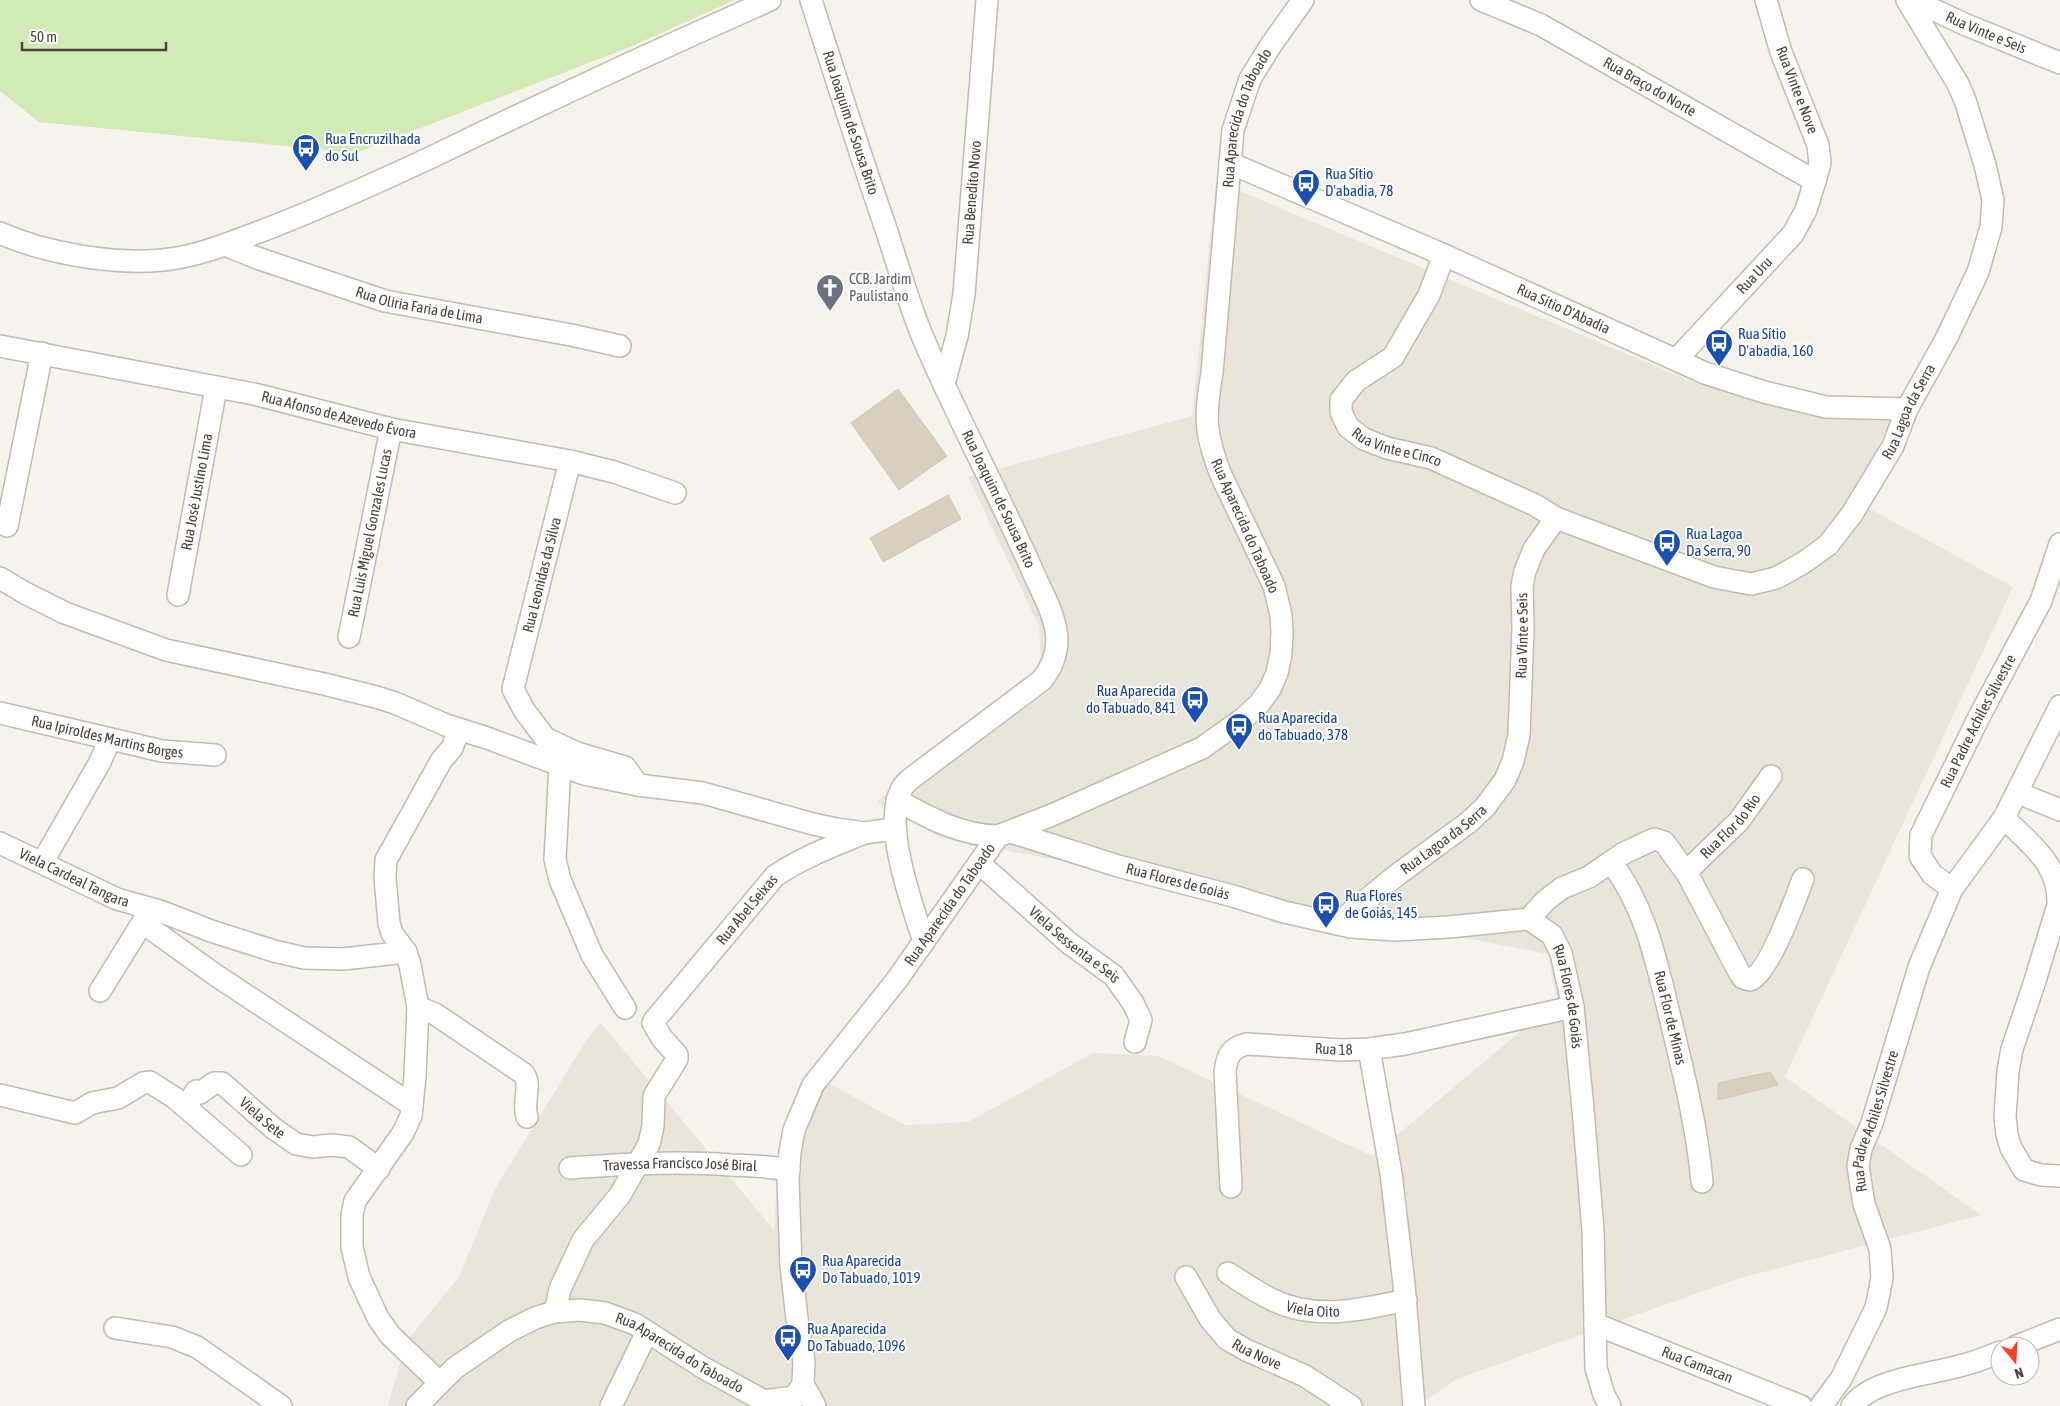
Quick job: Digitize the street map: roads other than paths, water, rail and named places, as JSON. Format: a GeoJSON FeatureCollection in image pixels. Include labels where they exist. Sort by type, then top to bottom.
{"type":"FeatureCollection","features":[{"type":"Feature","properties":{"kind":"street"},"geometry":{"type":"LineString","coordinates":[[0,233],[38,246],[128,261],[171,259],[199,254],[308,212],[390,176],[522,115],[590,81],[770,0]]}},
{"type":"Feature","properties":{"kind":"street","name":"Rua Joaquim de Sousa Brito"},"geometry":{"type":"LineString","coordinates":[[811,0],[867,178],[921,331],[944,384],[1023,548],[1054,618],[1057,631],[1058,645],[1050,671],[1042,680],[909,780],[897,800],[894,829],[924,942]]}},
{"type":"Feature","properties":{"kind":"street","name":"Rua Benedito Novo"},"geometry":{"type":"LineString","coordinates":[[944,384],[957,336],[964,294],[987,0]]}},
{"type":"Feature","properties":{"kind":"street","name":"Rua Aparecida do Taboado"},"geometry":{"type":"LineString","coordinates":[[429,1397],[475,1352],[509,1330],[535,1318],[555,1312],[580,1310],[605,1313],[635,1324],[702,1366],[764,1401],[796,1396],[804,1362],[797,1319],[791,1256],[788,1203],[789,1170],[794,1130],[813,1085],[924,942],[979,863],[1004,834],[1202,748],[1244,718],[1259,704],[1270,689],[1277,673],[1281,654],[1282,632],[1279,603],[1274,586],[1221,475],[1209,442],[1206,426],[1233,130],[1250,79],[1303,0]]}},
{"type":"Feature","properties":{"kind":"street","name":"Rua Braço do Norte"},"geometry":{"type":"LineString","coordinates":[[1481,0],[1541,25],[1815,181]]}},
{"type":"Feature","properties":{"kind":"street","name":"Rua Vinte e Nove"},"geometry":{"type":"LineString","coordinates":[[1766,0],[1782,52],[1818,145],[1820,163],[1815,181]]}},
{"type":"Feature","properties":{"kind":"street","name":"Rua Lagoa da Serra"},"geometry":{"type":"LineString","coordinates":[[1556,518],[1714,577],[1752,584],[1776,578],[1803,563],[1828,545],[1852,514],[1893,446],[1907,409],[1946,339],[1978,272],[1991,227],[1993,200],[1985,165],[1958,84],[1907,0]]}},
{"type":"Feature","properties":{"kind":"street","name":"Rua Vinte e Seis"},"geometry":{"type":"LineString","coordinates":[[1914,0],[1964,24],[2060,63]]}},
{"type":"Feature","properties":{"kind":"street","name":"Rua Sítio D'Abadia"},"geometry":{"type":"LineString","coordinates":[[1230,163],[1444,254],[1706,373],[1764,392],[1826,407],[1907,409]]}},
{"type":"Feature","properties":{"kind":"street","name":"Rua Uru"},"geometry":{"type":"LineString","coordinates":[[1677,359],[1793,234],[1806,210],[1815,181]]}},
{"type":"Feature","properties":{"kind":"street","name":"Rua Oliria Faria de Lima"},"geometry":{"type":"LineString","coordinates":[[225,245],[256,258],[385,301],[571,335],[620,346]]}},
{"type":"Feature","properties":{"kind":"street","name":"Rua Vinte e Cinco"},"geometry":{"type":"LineString","coordinates":[[1444,254],[1429,295],[1393,357],[1356,381],[1340,400],[1341,412],[1348,427],[1364,440],[1386,448],[1431,458],[1535,505],[1556,518]]}},
{"type":"Feature","properties":{"kind":"street","name":"Rua Afonso de Azevedo Évora"},"geometry":{"type":"LineString","coordinates":[[0,346],[261,396],[391,429],[570,461],[614,472],[675,493]]}},
{"type":"Feature","properties":{"kind":"street"},"geometry":{"type":"LineString","coordinates":[[6,526],[42,353]]}},
{"type":"Feature","properties":{"kind":"street","name":"Rua José Justino Lima"},"geometry":{"type":"LineString","coordinates":[[178,596],[216,388]]}},
{"type":"Feature","properties":{"kind":"street","name":"Rua Luis Miguel Gonzales Lucas"},"geometry":{"type":"LineString","coordinates":[[349,637],[391,429]]}},
{"type":"Feature","properties":{"kind":"street","name":"Rua Leonidas da Silva"},"geometry":{"type":"LineString","coordinates":[[570,461],[513,689],[524,710],[545,738],[577,753],[625,767],[638,785]]}},
{"type":"Feature","properties":{"kind":"street","name":"Rua Vinte e Seis"},"geometry":{"type":"LineString","coordinates":[[1514,761],[1519,735],[1524,629],[1522,586],[1525,571],[1534,549],[1556,518]]}},
{"type":"Feature","properties":{"kind":"street","name":"Rua Padre Achiles Silvestre"},"geometry":{"type":"LineString","coordinates":[[1952,889],[1932,874],[1920,856],[1921,835],[1980,716],[2041,601],[2060,544]]}},
{"type":"Feature","properties":{"kind":"street"},"geometry":{"type":"LineString","coordinates":[[0,578],[25,594],[65,613],[166,650],[376,697],[584,774],[638,785],[704,793],[813,824],[864,833],[894,829]]}},
{"type":"Feature","properties":{"kind":"street","name":"Rua Padre Achiles Silvestre"},"geometry":{"type":"LineString","coordinates":[[1821,1406],[1842,1379],[1876,1308],[1882,1278],[1880,1249],[1864,1204],[1858,1166],[1919,967],[1952,889],[2004,818],[2060,706]]}},
{"type":"Feature","properties":{"kind":"street","name":"Rua Ipiroldes Martins Borges"},"geometry":{"type":"LineString","coordinates":[[0,712],[162,751],[215,755]]}},
{"type":"Feature","properties":{"kind":"street"},"geometry":{"type":"LineString","coordinates":[[429,1397],[378,1318],[359,1277],[352,1247],[352,1215],[356,1201],[403,1133],[411,1116],[415,1076],[418,1007],[413,976],[406,952],[395,940],[389,923],[385,878],[386,860],[441,761],[452,748],[459,729]]}},
{"type":"Feature","properties":{"kind":"street"},"geometry":{"type":"LineString","coordinates":[[42,863],[93,776],[110,739]]}},
{"type":"Feature","properties":{"kind":"street","name":"Rua Lagoa da Serra"},"geometry":{"type":"LineString","coordinates":[[1338,924],[1397,875],[1469,822],[1495,794],[1505,780],[1514,761]]}},
{"type":"Feature","properties":{"kind":"street"},"geometry":{"type":"LineString","coordinates":[[560,765],[555,860],[560,880],[592,955],[625,1008]]}},
{"type":"Feature","properties":{"kind":"street","name":"Rua Flor do Rio"},"geometry":{"type":"LineString","coordinates":[[1686,872],[1739,821],[1771,776]]}},
{"type":"Feature","properties":{"kind":"street"},"geometry":{"type":"LineString","coordinates":[[2018,793],[2060,810]]}},
{"type":"Feature","properties":{"kind":"street","name":"Rua Flores de Goiás"},"geometry":{"type":"LineString","coordinates":[[897,800],[927,817],[954,829],[977,834],[1004,834],[1233,896],[1284,912],[1338,924],[1387,930],[1449,927],[1530,919],[1552,935],[1561,953],[1573,1007],[1592,1220],[1596,1368],[1604,1395],[1610,1406]]}},
{"type":"Feature","properties":{"kind":"street"},"geometry":{"type":"LineString","coordinates":[[2004,818],[2049,863],[2055,872],[2060,892],[2058,905],[2034,984],[2012,1049],[2008,1071],[2005,1117],[2007,1135],[2011,1148],[2024,1170],[2041,1175],[2060,1176]]}},
{"type":"Feature","properties":{"kind":"street","name":"Rua Abel Seixas"},"geometry":{"type":"LineString","coordinates":[[638,1164],[650,1144],[654,1096],[677,1058],[677,1055],[662,1038],[653,1023],[654,1021],[775,876],[818,852],[864,833]]}},
{"type":"Feature","properties":{"kind":"street"},"geometry":{"type":"LineString","coordinates":[[1530,919],[1540,905],[1562,888],[1589,877],[1624,853],[1654,839],[1664,842],[1686,872],[1739,972],[1743,978],[1750,980],[1756,978],[1761,972],[1773,950],[1803,880]]}},
{"type":"Feature","properties":{"kind":"street","name":"Viela Cardeal Tangara"},"geometry":{"type":"LineString","coordinates":[[0,843],[117,898],[147,916],[160,911],[211,931],[274,952],[304,958],[343,959],[406,952]]}},
{"type":"Feature","properties":{"kind":"street","name":"Rua Flor de Minas"},"geometry":{"type":"LineString","coordinates":[[1611,862],[1632,892],[1657,963],[1693,1109],[1702,1182]]}},
{"type":"Feature","properties":{"kind":"street","name":"Viela Sessenta e Seis"},"geometry":{"type":"LineString","coordinates":[[979,863],[1069,943],[1114,976],[1133,1003],[1141,1020],[1135,1042]]}},
{"type":"Feature","properties":{"kind":"street"},"geometry":{"type":"LineString","coordinates":[[100,991],[147,916],[214,974],[412,1105]]}},
{"type":"Feature","properties":{"kind":"street"},"geometry":{"type":"LineString","coordinates":[[418,1007],[435,1014],[524,1074],[529,1083],[525,1105],[526,1117]]}},
{"type":"Feature","properties":{"kind":"street","name":"Rua 18"},"geometry":{"type":"LineString","coordinates":[[1231,1187],[1225,1072],[1227,1058],[1231,1051],[1237,1047],[1247,1044],[1341,1050],[1369,1049],[1405,1044],[1573,1007]]}},
{"type":"Feature","properties":{"kind":"street"},"geometry":{"type":"LineString","coordinates":[[1369,1049],[1391,1173],[1406,1300],[1414,1406]]}},
{"type":"Feature","properties":{"kind":"street"},"geometry":{"type":"LineString","coordinates":[[0,1095],[76,1113],[92,1103],[118,1098],[146,1082],[157,1085],[186,1107],[241,1155]]}},
{"type":"Feature","properties":{"kind":"street","name":"Viela Sete"},"geometry":{"type":"LineString","coordinates":[[186,1107],[196,1092],[200,1093],[214,1082],[222,1083],[273,1128],[296,1144],[313,1147],[331,1145],[348,1147],[379,1170]]}},
{"type":"Feature","properties":{"kind":"street","name":"Travessa Francisco José Biral"},"geometry":{"type":"LineString","coordinates":[[570,1168],[638,1164],[713,1163],[774,1167],[789,1170]]}},
{"type":"Feature","properties":{"kind":"street"},"geometry":{"type":"LineString","coordinates":[[555,1312],[560,1289],[583,1240],[620,1195],[638,1164]]}},
{"type":"Feature","properties":{"kind":"street","name":"Viela Oito"},"geometry":{"type":"LineString","coordinates":[[1228,1273],[1271,1300],[1288,1307],[1313,1312],[1350,1311],[1406,1300]]}},
{"type":"Feature","properties":{"kind":"street","name":"Rua Nove"},"geometry":{"type":"LineString","coordinates":[[1186,1277],[1210,1319],[1228,1339],[1246,1350],[1305,1376],[1350,1406]]}},
{"type":"Feature","properties":{"kind":"street","name":"Rua Camacan"},"geometry":{"type":"LineString","coordinates":[[1595,1324],[1801,1406]]}},
{"type":"Feature","properties":{"kind":"street"},"geometry":{"type":"LineString","coordinates":[[115,1328],[172,1337],[197,1347],[281,1406]]}},
{"type":"Feature","properties":{"kind":"street"},"geometry":{"type":"LineString","coordinates":[[2040,1337],[2060,1329]]}},
{"type":"Feature","properties":{"kind":"street"},"geometry":{"type":"LineString","coordinates":[[611,1406],[648,1332]]}},
{"type":"Feature","properties":{"kind":"street"},"geometry":{"type":"LineString","coordinates":[[1852,1406],[1869,1393],[1886,1384],[1963,1366],[1990,1356]]}},
{"type":"Feature","properties":{"kind":"street"},"geometry":{"type":"LineString","coordinates":[[796,1396],[815,1406]]}},
{"type":"Feature","properties":{"kind":"place","name":"Rua Encruzilhada do Sul"},"geometry":{"type":"Point","coordinates":[306,172]}},
{"type":"Feature","properties":{"kind":"place","name":"Rua Sítio D'abadia, 78"},"geometry":{"type":"Point","coordinates":[1306,207]}},
{"type":"Feature","properties":{"kind":"place","name":"CCB. Jardim Paulistano"},"geometry":{"type":"Point","coordinates":[830,312]}},
{"type":"Feature","properties":{"kind":"place","name":"Rua Sítio D'abadia, 160"},"geometry":{"type":"Point","coordinates":[1719,367]}},
{"type":"Feature","properties":{"kind":"place","name":"Rua Lagoa Da Serra, 90"},"geometry":{"type":"Point","coordinates":[1667,567]}},
{"type":"Feature","properties":{"kind":"place","name":"Rua Aparecida do Tabuado, 841"},"geometry":{"type":"Point","coordinates":[1195,724]}},
{"type":"Feature","properties":{"kind":"place","name":"Rua Aparecida do Tabuado, 378"},"geometry":{"type":"Point","coordinates":[1239,751]}},
{"type":"Feature","properties":{"kind":"place","name":"Rua Flores de Goiás, 145"},"geometry":{"type":"Point","coordinates":[1326,929]}},
{"type":"Feature","properties":{"kind":"place","name":"Rua Aparecida Do Tabuado, 1019"},"geometry":{"type":"Point","coordinates":[803,1294]}},
{"type":"Feature","properties":{"kind":"place","name":"Rua Aparecida Do Tabuado, 1096"},"geometry":{"type":"Point","coordinates":[788,1362]}}]}
